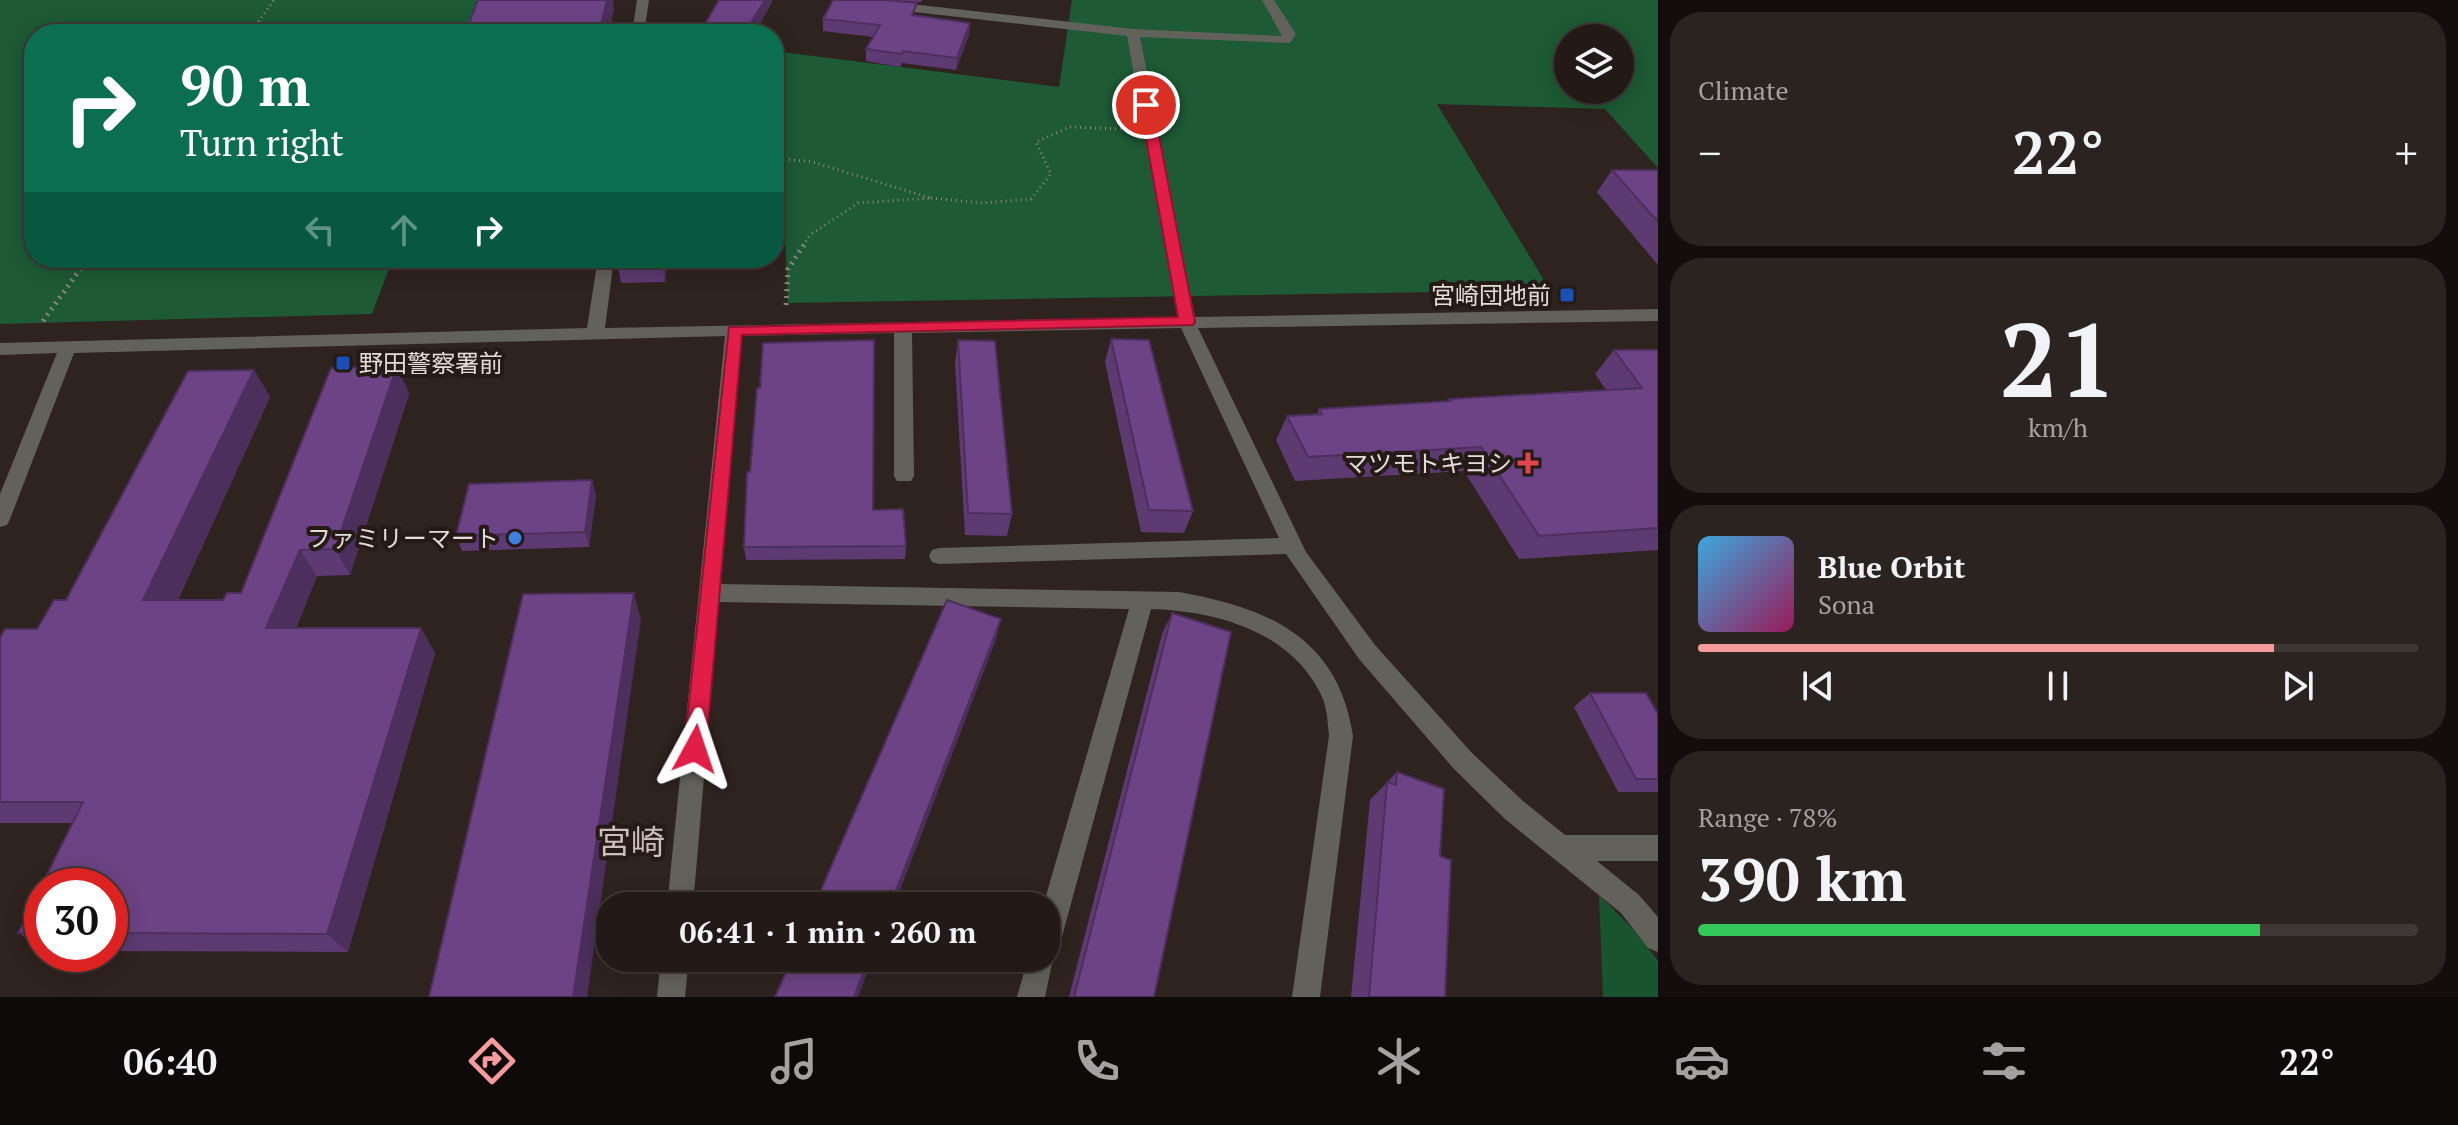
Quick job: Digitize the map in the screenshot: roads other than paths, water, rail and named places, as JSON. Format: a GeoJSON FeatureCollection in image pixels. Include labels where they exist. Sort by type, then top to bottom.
{"type":"FeatureCollection","features":[{"type":"Feature","properties":{"kind":"street"},"geometry":{"type":"LineString","coordinates":[[639,24],[643,0]]}},
{"type":"Feature","properties":{"kind":"street"},"geometry":{"type":"LineString","coordinates":[[843,0],[1133,33],[1286,40],[1290,34],[1268,0]]}},
{"type":"Feature","properties":{"kind":"street"},"geometry":{"type":"LineString","coordinates":[[1133,33],[1187,322],[1293,546],[1367,652],[1463,761],[1514,810],[1630,904],[1658,938]]}},
{"type":"Feature","properties":{"kind":"street"},"geometry":{"type":"LineString","coordinates":[[595,334],[605,268]]}},
{"type":"Feature","properties":{"kind":"street"},"geometry":{"type":"LineString","coordinates":[[0,349],[734,330],[1651,315],[1658,333]]}},
{"type":"Feature","properties":{"kind":"street"},"geometry":{"type":"LineString","coordinates":[[903,327],[904,476]]}},
{"type":"Feature","properties":{"kind":"street"},"geometry":{"type":"LineString","coordinates":[[681,892],[734,330]]}},
{"type":"Feature","properties":{"kind":"street"},"geometry":{"type":"LineString","coordinates":[[0,519],[68,347]]}},
{"type":"Feature","properties":{"kind":"street"},"geometry":{"type":"LineString","coordinates":[[939,556],[1293,546]]}},
{"type":"Feature","properties":{"kind":"street"},"geometry":{"type":"LineString","coordinates":[[710,593],[1179,601],[1231,609],[1268,626],[1302,651],[1334,696],[1341,736],[1306,997]]}},
{"type":"Feature","properties":{"kind":"street"},"geometry":{"type":"LineString","coordinates":[[1060,894],[1142,601]]}},
{"type":"Feature","properties":{"kind":"street"},"geometry":{"type":"LineString","coordinates":[[1560,848],[1658,848]]}},
{"type":"Feature","properties":{"kind":"street"},"geometry":{"type":"LineString","coordinates":[[671,997],[674,972]]}},
{"type":"Feature","properties":{"kind":"street"},"geometry":{"type":"LineString","coordinates":[[1031,997],[1038,972]]}},
{"type":"Feature","properties":{"kind":"place","name":"宮崎団地前"},"geometry":{"type":"Point","coordinates":[1567,295]}},
{"type":"Feature","properties":{"kind":"place","name":"野田警察署前"},"geometry":{"type":"Point","coordinates":[343,363]}},
{"type":"Feature","properties":{"kind":"place","name":"マツモトキヨシ"},"geometry":{"type":"Point","coordinates":[1528,463]}},
{"type":"Feature","properties":{"kind":"place","name":"ファミリーマート"},"geometry":{"type":"Point","coordinates":[515,538]}},
{"type":"Feature","properties":{"kind":"district","name":"宮崎"},"geometry":{"type":"Point","coordinates":[631,841]}}]}
